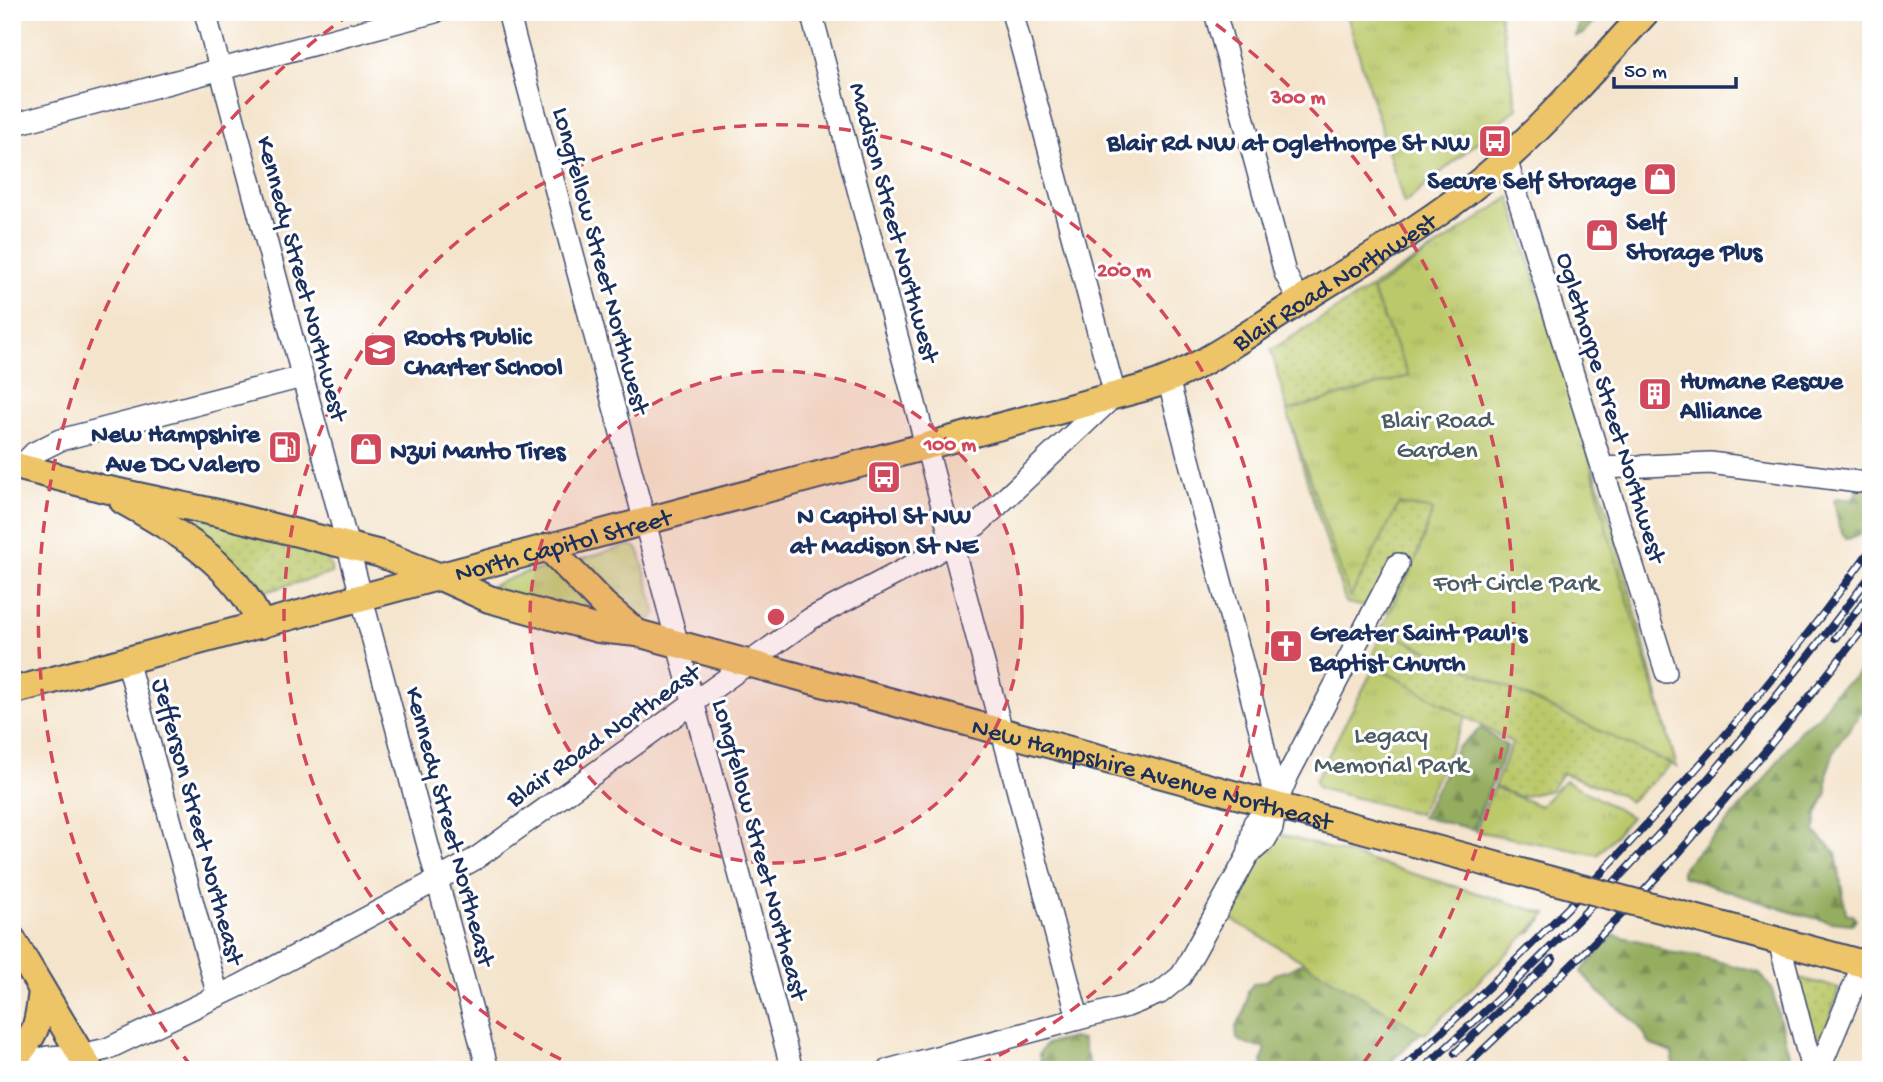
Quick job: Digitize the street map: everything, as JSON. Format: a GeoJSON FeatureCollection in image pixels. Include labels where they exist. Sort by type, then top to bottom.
{"type":"FeatureCollection","features":[{"type":"Feature","properties":{"kind":"main road","name":"Blair Road Northwest"},"geometry":{"type":"LineString","coordinates":[[1115,395],[1168,379],[1434,217],[1506,159],[1646,12]]}},
{"type":"Feature","properties":{"kind":"main road","name":"North Capitol Street"},"geometry":{"type":"LineString","coordinates":[[12,691],[1115,395]]}},
{"type":"Feature","properties":{"kind":"main road"},"geometry":{"type":"LineString","coordinates":[[16,466],[100,488],[176,531],[206,555],[242,590],[261,625]]}},
{"type":"Feature","properties":{"kind":"main road","name":"New Hampshire Avenue Northeast"},"geometry":{"type":"LineString","coordinates":[[100,488],[218,513],[381,554],[489,599],[598,629],[637,633],[1867,965]]}},
{"type":"Feature","properties":{"kind":"main road"},"geometry":{"type":"LineString","coordinates":[[548,547],[604,606],[637,633]]}},
{"type":"Feature","properties":{"kind":"main road"},"geometry":{"type":"LineString","coordinates":[[12,939],[86,1062]]}},
{"type":"Feature","properties":{"kind":"main road"},"geometry":{"type":"LineString","coordinates":[[12,1063],[38,1025],[42,990]]}},
{"type":"Feature","properties":{"kind":"street","name":"Kennedy Street Northwest"},"geometry":{"type":"LineString","coordinates":[[205,12],[361,598]]}},
{"type":"Feature","properties":{"kind":"street"},"geometry":{"type":"LineString","coordinates":[[12,125],[435,12]]}},
{"type":"Feature","properties":{"kind":"street","name":"Longfellow Street Northwest"},"geometry":{"type":"LineString","coordinates":[[508,12],[644,522]]}},
{"type":"Feature","properties":{"kind":"street","name":"Madison Street Northwest"},"geometry":{"type":"LineString","coordinates":[[811,12],[1078,1018]]}},
{"type":"Feature","properties":{"kind":"street"},"geometry":{"type":"LineString","coordinates":[[1012,12],[1115,395]]}},
{"type":"Feature","properties":{"kind":"street"},"geometry":{"type":"LineString","coordinates":[[1215,12],[1285,273],[1299,301]]}},
{"type":"Feature","properties":{"kind":"street","name":"Oglethorpe Street Northwest"},"geometry":{"type":"LineString","coordinates":[[1506,159],[1667,672]]}},
{"type":"Feature","properties":{"kind":"street"},"geometry":{"type":"LineString","coordinates":[[16,466],[60,440],[302,377]]}},
{"type":"Feature","properties":{"kind":"street"},"geometry":{"type":"LineString","coordinates":[[1168,379],[1260,730],[1276,804]]}},
{"type":"Feature","properties":{"kind":"street","name":"Blair Road Northeast"},"geometry":{"type":"LineString","coordinates":[[12,1063],[48,1057],[86,1062],[107,1049],[219,996],[475,859],[827,609],[952,543],[977,525],[1115,395]]}},
{"type":"Feature","properties":{"kind":"street"},"geometry":{"type":"LineString","coordinates":[[1602,468],[1710,463],[1858,482]]}},
{"type":"Feature","properties":{"kind":"street","name":"Longfellow Street Northeast"},"geometry":{"type":"LineString","coordinates":[[644,522],[792,1070]]}},
{"type":"Feature","properties":{"kind":"street"},"geometry":{"type":"LineString","coordinates":[[888,1070],[1142,1001],[1160,993],[1174,982],[1186,968],[1248,855],[1254,823],[1276,804],[1288,775],[1398,564]]}},
{"type":"Feature","properties":{"kind":"street","name":"Kennedy Street Northeast"},"geometry":{"type":"LineString","coordinates":[[361,598],[488,1070]]}},
{"type":"Feature","properties":{"kind":"street","name":"Jefferson Street Northeast"},"geometry":{"type":"LineString","coordinates":[[127,660],[219,996]]}},
{"type":"Feature","properties":{"kind":"street"},"geometry":{"type":"LineString","coordinates":[[1779,941],[1812,1070]]}},
{"type":"Feature","properties":{"kind":"street"},"geometry":{"type":"LineString","coordinates":[[1819,1070],[1867,965]]}},
{"type":"Feature","properties":{"kind":"green space"},"geometry":{"type":"Polygon","coordinates":[[[1346,12],[1499,12],[1517,108],[1404,204],[1346,12]]]}},
{"type":"Feature","properties":{"kind":"green space"},"geometry":{"type":"Polygon","coordinates":[[[1574,12],[1603,12],[1583,34],[1576,36],[1579,23],[1574,12]]]}},
{"type":"Feature","properties":{"kind":"green space","name":"Fort Circle Park"},"geometry":{"type":"Polygon","coordinates":[[[1510,197],[1587,448],[1607,530],[1677,767],[1381,629],[1414,564],[1433,510],[1399,504],[1350,598],[1287,411],[1409,376],[1372,291],[1510,197]]]}},
{"type":"Feature","properties":{"kind":"green space","name":"Fort Circle Park"},"geometry":{"type":"Polygon","coordinates":[[[1506,203],[1614,531],[1675,761],[1629,802],[1619,794],[1562,773],[1551,790],[1520,797],[1494,787],[1512,743],[1369,663],[1391,612],[1346,603],[1304,471],[1271,350],[1506,203]]]}},
{"type":"Feature","properties":{"kind":"green space"},"geometry":{"type":"Polygon","coordinates":[[[1871,472],[1872,503],[1868,522],[1856,536],[1846,539],[1839,527],[1834,500],[1852,499],[1871,472]]]}},
{"type":"Feature","properties":{"kind":"green space"},"geometry":{"type":"Polygon","coordinates":[[[162,506],[327,551],[332,573],[257,594],[184,523],[162,506]]]}},
{"type":"Feature","properties":{"kind":"green space"},"geometry":{"type":"Polygon","coordinates":[[[629,545],[636,547],[640,554],[656,613],[652,619],[641,618],[620,606],[576,561],[629,545]]]}},
{"type":"Feature","properties":{"kind":"green space"},"geometry":{"type":"Polygon","coordinates":[[[550,567],[602,617],[501,594],[491,586],[524,573],[550,567]]]}},
{"type":"Feature","properties":{"kind":"green space"},"geometry":{"type":"Polygon","coordinates":[[[1871,655],[1871,708],[1861,713],[1836,747],[1827,772],[1827,792],[1817,814],[1815,832],[1836,853],[1846,913],[1853,915],[1856,920],[1852,924],[1831,922],[1794,913],[1682,876],[1686,863],[1721,829],[1761,784],[1802,728],[1818,718],[1834,693],[1857,675],[1871,655]]]}},
{"type":"Feature","properties":{"kind":"green space","name":"Legacy Memorial Park"},"geometry":{"type":"Polygon","coordinates":[[[1375,666],[1466,717],[1419,814],[1318,788],[1315,781],[1375,666]]]}},
{"type":"Feature","properties":{"kind":"green space"},"geometry":{"type":"Polygon","coordinates":[[[1481,728],[1507,746],[1473,829],[1422,817],[1457,748],[1481,728]]]}},
{"type":"Feature","properties":{"kind":"green space"},"geometry":{"type":"Polygon","coordinates":[[[1565,780],[1631,817],[1598,855],[1475,831],[1494,787],[1540,806],[1565,780]]]}},
{"type":"Feature","properties":{"kind":"green space"},"geometry":{"type":"Polygon","coordinates":[[[1277,833],[1547,914],[1425,1034],[1226,916],[1277,833]]]}},
{"type":"Feature","properties":{"kind":"green space"},"geometry":{"type":"Polygon","coordinates":[[[1302,842],[1422,877],[1542,917],[1543,920],[1531,933],[1522,935],[1458,1001],[1383,1070],[1264,1070],[1263,1047],[1248,1045],[1237,1039],[1236,1026],[1244,1013],[1248,991],[1253,984],[1268,980],[1275,974],[1305,962],[1302,842]]]}},
{"type":"Feature","properties":{"kind":"green space"},"geometry":{"type":"Polygon","coordinates":[[[1614,935],[1648,943],[1667,952],[1698,956],[1760,973],[1772,990],[1793,1070],[1675,1070],[1672,1053],[1650,1044],[1636,1024],[1604,997],[1581,972],[1614,935]]]}},
{"type":"Feature","properties":{"kind":"green space"},"geometry":{"type":"Polygon","coordinates":[[[1794,977],[1839,988],[1825,1035],[1821,1038],[1814,1036],[1794,977]]]}},
{"type":"Feature","properties":{"kind":"green space"},"geometry":{"type":"Polygon","coordinates":[[[1072,1038],[1082,1040],[1091,1070],[1039,1070],[1039,1054],[1046,1044],[1072,1038]]]}},
{"type":"Feature","properties":{"kind":"railway"},"geometry":{"type":"LineString","coordinates":[[1400,1070],[1515,961],[1656,814],[1789,658],[1871,549]]}},
{"type":"Feature","properties":{"kind":"railway"},"geometry":{"type":"LineString","coordinates":[[1422,1070],[1543,955],[1659,834],[1768,707],[1871,575]]}},
{"type":"Feature","properties":{"kind":"railway"},"geometry":{"type":"LineString","coordinates":[[1835,638],[1871,593]]}},
{"type":"Feature","properties":{"kind":"railway"},"geometry":{"type":"LineString","coordinates":[[1462,1070],[1575,962],[1657,877],[1755,764],[1871,619]]}},
{"type":"Feature","properties":{"kind":"railway"},"geometry":{"type":"LineString","coordinates":[[1455,1053],[1553,959]]}},
{"type":"Feature","properties":{"kind":"place","name":"Blair Rd NW at Oglethorpe St NW"},"geometry":{"type":"Point","coordinates":[1495,141]}},
{"type":"Feature","properties":{"kind":"place","name":"Secure Self Storage"},"geometry":{"type":"Point","coordinates":[1660,179]}},
{"type":"Feature","properties":{"kind":"place","name":"Self Storage Plus"},"geometry":{"type":"Point","coordinates":[1602,235]}},
{"type":"Feature","properties":{"kind":"place","name":"Roots Public Charter School"},"geometry":{"type":"Point","coordinates":[380,350]}},
{"type":"Feature","properties":{"kind":"place","name":"Humane Rescue Alliance"},"geometry":{"type":"Point","coordinates":[1655,394]}},
{"type":"Feature","properties":{"kind":"place","name":"New Hampshire Ave DC Valero"},"geometry":{"type":"Point","coordinates":[285,447]}},
{"type":"Feature","properties":{"kind":"place","name":"Nzui Manto Tires"},"geometry":{"type":"Point","coordinates":[366,449]}},
{"type":"Feature","properties":{"kind":"place","name":"N Capitol St NW at Madison St NE"},"geometry":{"type":"Point","coordinates":[884,477]}},
{"type":"Feature","properties":{"kind":"place","name":"Greater Saint Paul's Baptist Church"},"geometry":{"type":"Point","coordinates":[1286,646]}},
{"type":"Feature","properties":{"kind":"park label","name":"Blair Road Garden"},"geometry":{"type":"Point","coordinates":[1437,433]}}]}
